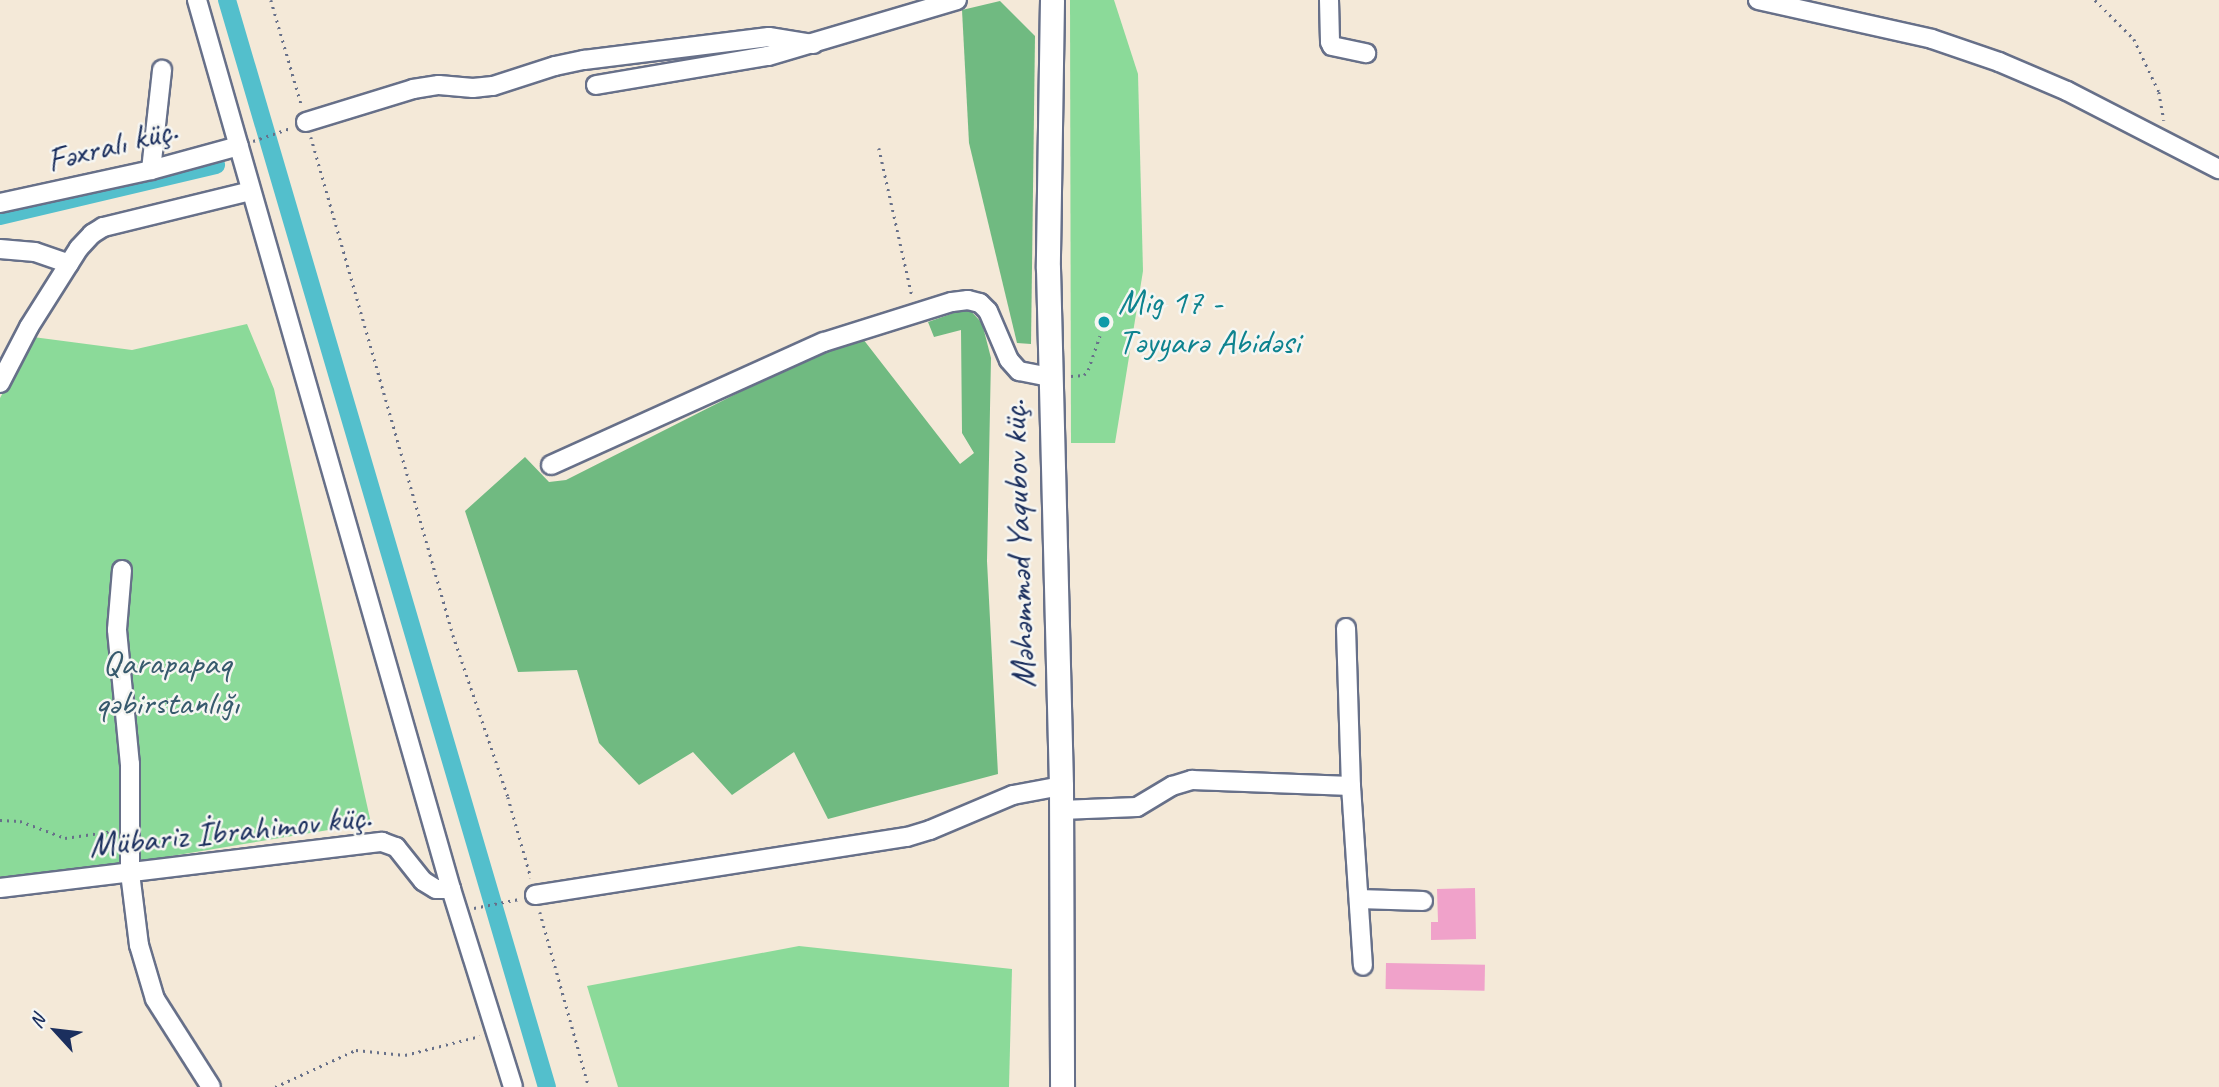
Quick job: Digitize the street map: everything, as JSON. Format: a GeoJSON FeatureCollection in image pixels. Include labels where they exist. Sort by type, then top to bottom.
{"type":"FeatureCollection","features":[{"type":"Feature","properties":{"kind":"main road","name":"Məhəmməd Yaqubov küç."},"geometry":{"type":"LineString","coordinates":[[1052,0],[1050,377],[1061,786],[1062,1087]]}},
{"type":"Feature","properties":{"kind":"street"},"geometry":{"type":"LineString","coordinates":[[197,0],[457,912],[513,1087]]}},
{"type":"Feature","properties":{"kind":"street"},"geometry":{"type":"LineString","coordinates":[[596,85],[768,56],[957,0]]}},
{"type":"Feature","properties":{"kind":"street"},"geometry":{"type":"LineString","coordinates":[[1329,0],[1332,46],[1366,53]]}},
{"type":"Feature","properties":{"kind":"street"},"geometry":{"type":"LineString","coordinates":[[1758,0],[1933,39],[2067,91],[2219,169]]}},
{"type":"Feature","properties":{"kind":"street"},"geometry":{"type":"LineString","coordinates":[[306,122],[413,89],[439,85],[473,88],[493,86],[555,66],[584,60],[769,37],[813,44]]}},
{"type":"Feature","properties":{"kind":"street"},"geometry":{"type":"LineString","coordinates":[[151,170],[162,70]]}},
{"type":"Feature","properties":{"kind":"street","name":"Fəxralı küç."},"geometry":{"type":"LineString","coordinates":[[0,203],[151,170],[239,146]]}},
{"type":"Feature","properties":{"kind":"street"},"geometry":{"type":"LineString","coordinates":[[0,383],[69,264],[92,234],[103,227],[251,191]]}},
{"type":"Feature","properties":{"kind":"street"},"geometry":{"type":"LineString","coordinates":[[0,249],[35,252],[69,264]]}},
{"type":"Feature","properties":{"kind":"street"},"geometry":{"type":"LineString","coordinates":[[551,465],[824,342],[952,302],[968,300],[980,303],[988,311],[1009,360],[1019,370],[1050,377]]}},
{"type":"Feature","properties":{"kind":"street"},"geometry":{"type":"LineString","coordinates":[[122,570],[117,630],[130,764],[130,873],[139,945],[155,999],[211,1087]]}},
{"type":"Feature","properties":{"kind":"street"},"geometry":{"type":"LineString","coordinates":[[1346,628],[1351,786],[1363,966]]}},
{"type":"Feature","properties":{"kind":"street"},"geometry":{"type":"LineString","coordinates":[[1061,810],[1138,807],[1172,786],[1192,780],[1351,786]]}},
{"type":"Feature","properties":{"kind":"street"},"geometry":{"type":"LineString","coordinates":[[535,895],[906,837],[930,830],[1013,794],[1061,786]]}},
{"type":"Feature","properties":{"kind":"street","name":"Mübariz İbrahimov küç."},"geometry":{"type":"LineString","coordinates":[[0,888],[382,842],[397,847],[423,881],[436,889],[451,889]]}},
{"type":"Feature","properties":{"kind":"street"},"geometry":{"type":"LineString","coordinates":[[1359,898],[1423,901]]}},
{"type":"Feature","properties":{"kind":"path"},"geometry":{"type":"LineString","coordinates":[[271,0],[453,635],[508,797],[589,1087]]}},
{"type":"Feature","properties":{"kind":"path"},"geometry":{"type":"LineString","coordinates":[[2095,0],[2134,39],[2159,92],[2166,141]]}},
{"type":"Feature","properties":{"kind":"path"},"geometry":{"type":"LineString","coordinates":[[239,146],[306,122]]}},
{"type":"Feature","properties":{"kind":"path"},"geometry":{"type":"LineString","coordinates":[[878,148],[916,313]]}},
{"type":"Feature","properties":{"kind":"path"},"geometry":{"type":"LineString","coordinates":[[1050,377],[1084,375],[1100,336]]}},
{"type":"Feature","properties":{"kind":"path"},"geometry":{"type":"LineString","coordinates":[[0,820],[20,821],[65,838],[98,831],[130,831]]}},
{"type":"Feature","properties":{"kind":"path"},"geometry":{"type":"LineString","coordinates":[[457,912],[535,895]]}},
{"type":"Feature","properties":{"kind":"path"},"geometry":{"type":"LineString","coordinates":[[275,1087],[356,1050],[405,1055],[497,1032]]}},
{"type":"Feature","properties":{"kind":"green space"},"geometry":{"type":"Polygon","coordinates":[[[1070,0],[1114,0],[1138,74],[1143,271],[1115,443],[1071,443],[1070,0]]]}},
{"type":"Feature","properties":{"kind":"green space"},"geometry":{"type":"Polygon","coordinates":[[[1000,1],[1035,36],[1031,344],[1017,343],[969,143],[962,10],[1000,1]]]}},
{"type":"Feature","properties":{"kind":"green space"},"geometry":{"type":"Polygon","coordinates":[[[968,308],[982,323],[991,358],[987,561],[998,774],[828,819],[794,752],[732,795],[693,752],[639,785],[599,743],[577,670],[518,672],[465,511],[525,457],[549,482],[566,480],[803,360],[863,339],[960,464],[974,453],[962,433],[961,330],[934,337],[928,322],[968,308]]]}},
{"type":"Feature","properties":{"kind":"green space","name":"Qarapapaq qəbirstanlığı"},"geometry":{"type":"Polygon","coordinates":[[[247,324],[274,389],[371,823],[75,872],[0,879],[0,398],[33,337],[132,350],[247,324]]]}},
{"type":"Feature","properties":{"kind":"green space"},"geometry":{"type":"Polygon","coordinates":[[[799,946],[1012,969],[1009,1087],[618,1087],[587,986],[799,946]]]}},
{"type":"Feature","properties":{"kind":"building"},"geometry":{"type":"Polygon","coordinates":[[[1475,888],[1476,939],[1431,940],[1431,922],[1438,922],[1437,889],[1475,888]]]}},
{"type":"Feature","properties":{"kind":"building"},"geometry":{"type":"Polygon","coordinates":[[[1386,963],[1485,965],[1485,991],[1386,989],[1386,963]]]}},
{"type":"Feature","properties":{"kind":"waterway"},"geometry":{"type":"LineString","coordinates":[[227,0],[547,1087]]}},
{"type":"Feature","properties":{"kind":"waterway"},"geometry":{"type":"LineString","coordinates":[[0,216],[216,165]]}},
{"type":"Feature","properties":{"kind":"place","name":"Mig 17 - Təyyarə Abidəsi"},"geometry":{"type":"Point","coordinates":[1104,322]}}]}
